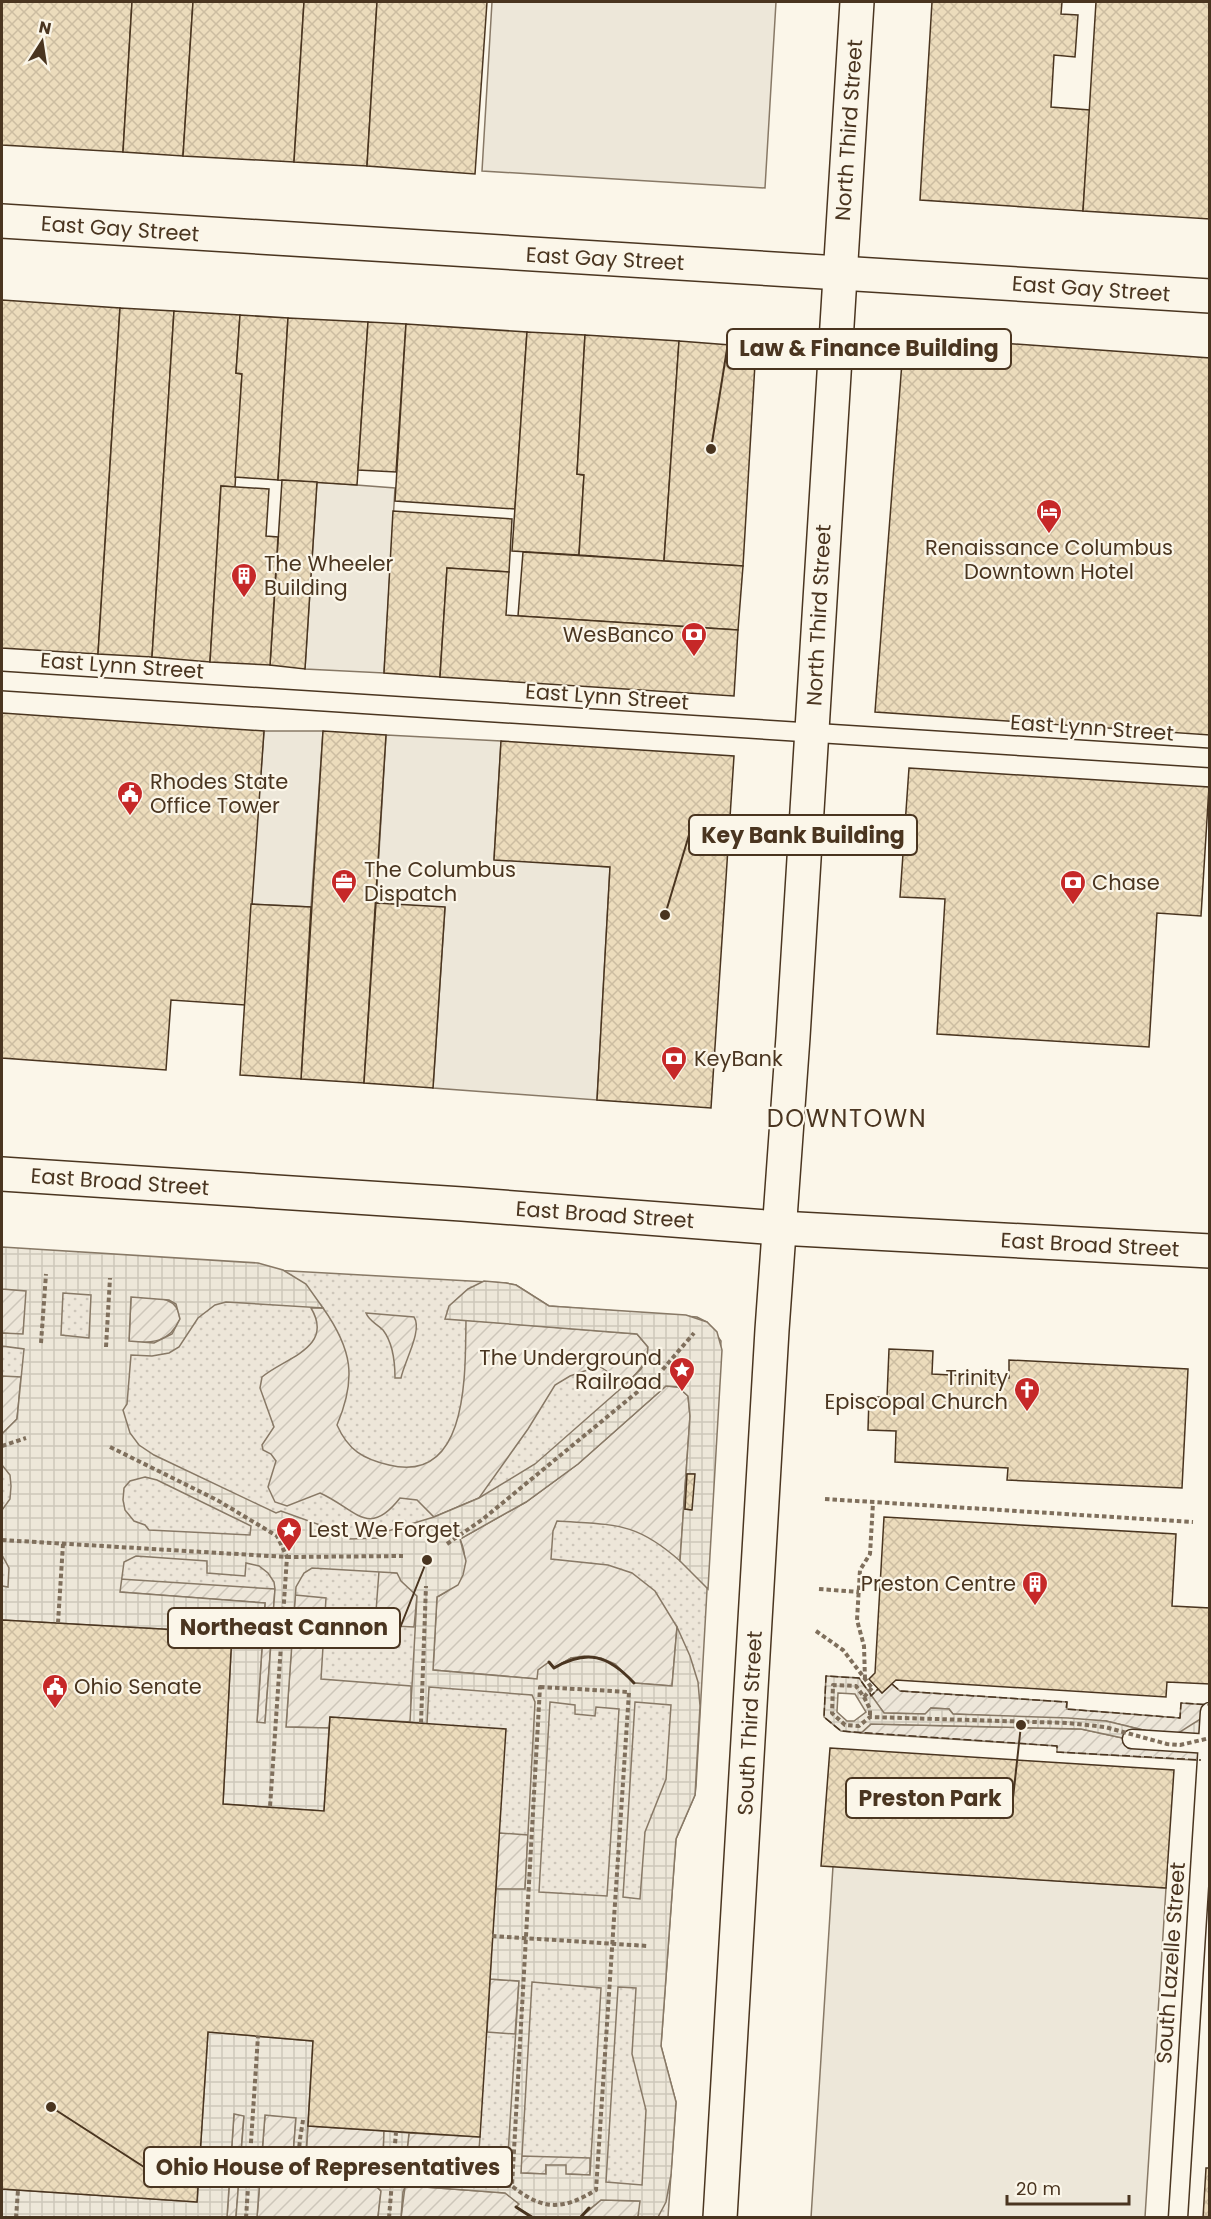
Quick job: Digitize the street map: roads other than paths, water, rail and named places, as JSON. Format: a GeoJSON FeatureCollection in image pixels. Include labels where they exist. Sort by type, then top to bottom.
{"type":"FeatureCollection","features":[{"type":"Feature","properties":{"kind":"main road","name":"North Third Street"},"geometry":{"type":"LineString","coordinates":[[779,1228],[857,2]]}},
{"type":"Feature","properties":{"kind":"main road","name":"East Gay Street"},"geometry":{"type":"LineString","coordinates":[[2,221],[1209,296]]}},
{"type":"Feature","properties":{"kind":"main road","name":"East Broad Street"},"geometry":{"type":"LineString","coordinates":[[2,1174],[462,1204],[779,1228],[1209,1251]]}},
{"type":"Feature","properties":{"kind":"main road","name":"South Third Street"},"geometry":{"type":"LineString","coordinates":[[720,2217],[779,1228]]}},
{"type":"Feature","properties":{"kind":"lane","name":"East Lynn Street"},"geometry":{"type":"LineString","coordinates":[[2,681],[1209,758]]}},
{"type":"Feature","properties":{"kind":"lane","name":"South Lazelle Street"},"geometry":{"type":"LineString","coordinates":[[1178,2217],[1209,1742],[1209,1712]]}},
{"type":"Feature","properties":{"kind":"lane"},"geometry":{"type":"LineString","coordinates":[[1132,1739],[1209,1742]]}},
{"type":"Feature","properties":{"kind":"place","name":"Law & Finance Building"},"geometry":{"type":"Point","coordinates":[711,449]}},
{"type":"Feature","properties":{"kind":"place","name":"Renaissance Columbus Downtown Hotel"},"geometry":{"type":"Point","coordinates":[1049,535]}},
{"type":"Feature","properties":{"kind":"place","name":"The Wheeler Building"},"geometry":{"type":"Point","coordinates":[244,599]}},
{"type":"Feature","properties":{"kind":"place","name":"WesBanco"},"geometry":{"type":"Point","coordinates":[694,658]}},
{"type":"Feature","properties":{"kind":"place","name":"Rhodes State Office Tower"},"geometry":{"type":"Point","coordinates":[130,817]}},
{"type":"Feature","properties":{"kind":"place","name":"The Columbus Dispatch"},"geometry":{"type":"Point","coordinates":[344,905]}},
{"type":"Feature","properties":{"kind":"place","name":"Chase"},"geometry":{"type":"Point","coordinates":[1073,906]}},
{"type":"Feature","properties":{"kind":"place","name":"Key Bank Building"},"geometry":{"type":"Point","coordinates":[665,915]}},
{"type":"Feature","properties":{"kind":"place","name":"KeyBank"},"geometry":{"type":"Point","coordinates":[674,1082]}},
{"type":"Feature","properties":{"kind":"place","name":"The Underground Railroad"},"geometry":{"type":"Point","coordinates":[682,1393]}},
{"type":"Feature","properties":{"kind":"place","name":"Trinity Episcopal Church"},"geometry":{"type":"Point","coordinates":[1027,1413]}},
{"type":"Feature","properties":{"kind":"place","name":"Lest We Forget"},"geometry":{"type":"Point","coordinates":[289,1553]}},
{"type":"Feature","properties":{"kind":"place","name":"Northeast Cannon"},"geometry":{"type":"Point","coordinates":[427,1560]}},
{"type":"Feature","properties":{"kind":"place","name":"Preston Centre"},"geometry":{"type":"Point","coordinates":[1035,1607]}},
{"type":"Feature","properties":{"kind":"place","name":"Ohio Senate"},"geometry":{"type":"Point","coordinates":[55,1710]}},
{"type":"Feature","properties":{"kind":"place","name":"Preston Park"},"geometry":{"type":"Point","coordinates":[1021,1725]}},
{"type":"Feature","properties":{"kind":"place","name":"Ohio House of Representatives"},"geometry":{"type":"Point","coordinates":[51,2107]}},
{"type":"Feature","properties":{"kind":"district","name":"DOWNTOWN"},"geometry":{"type":"Point","coordinates":[847,1119]}}]}
